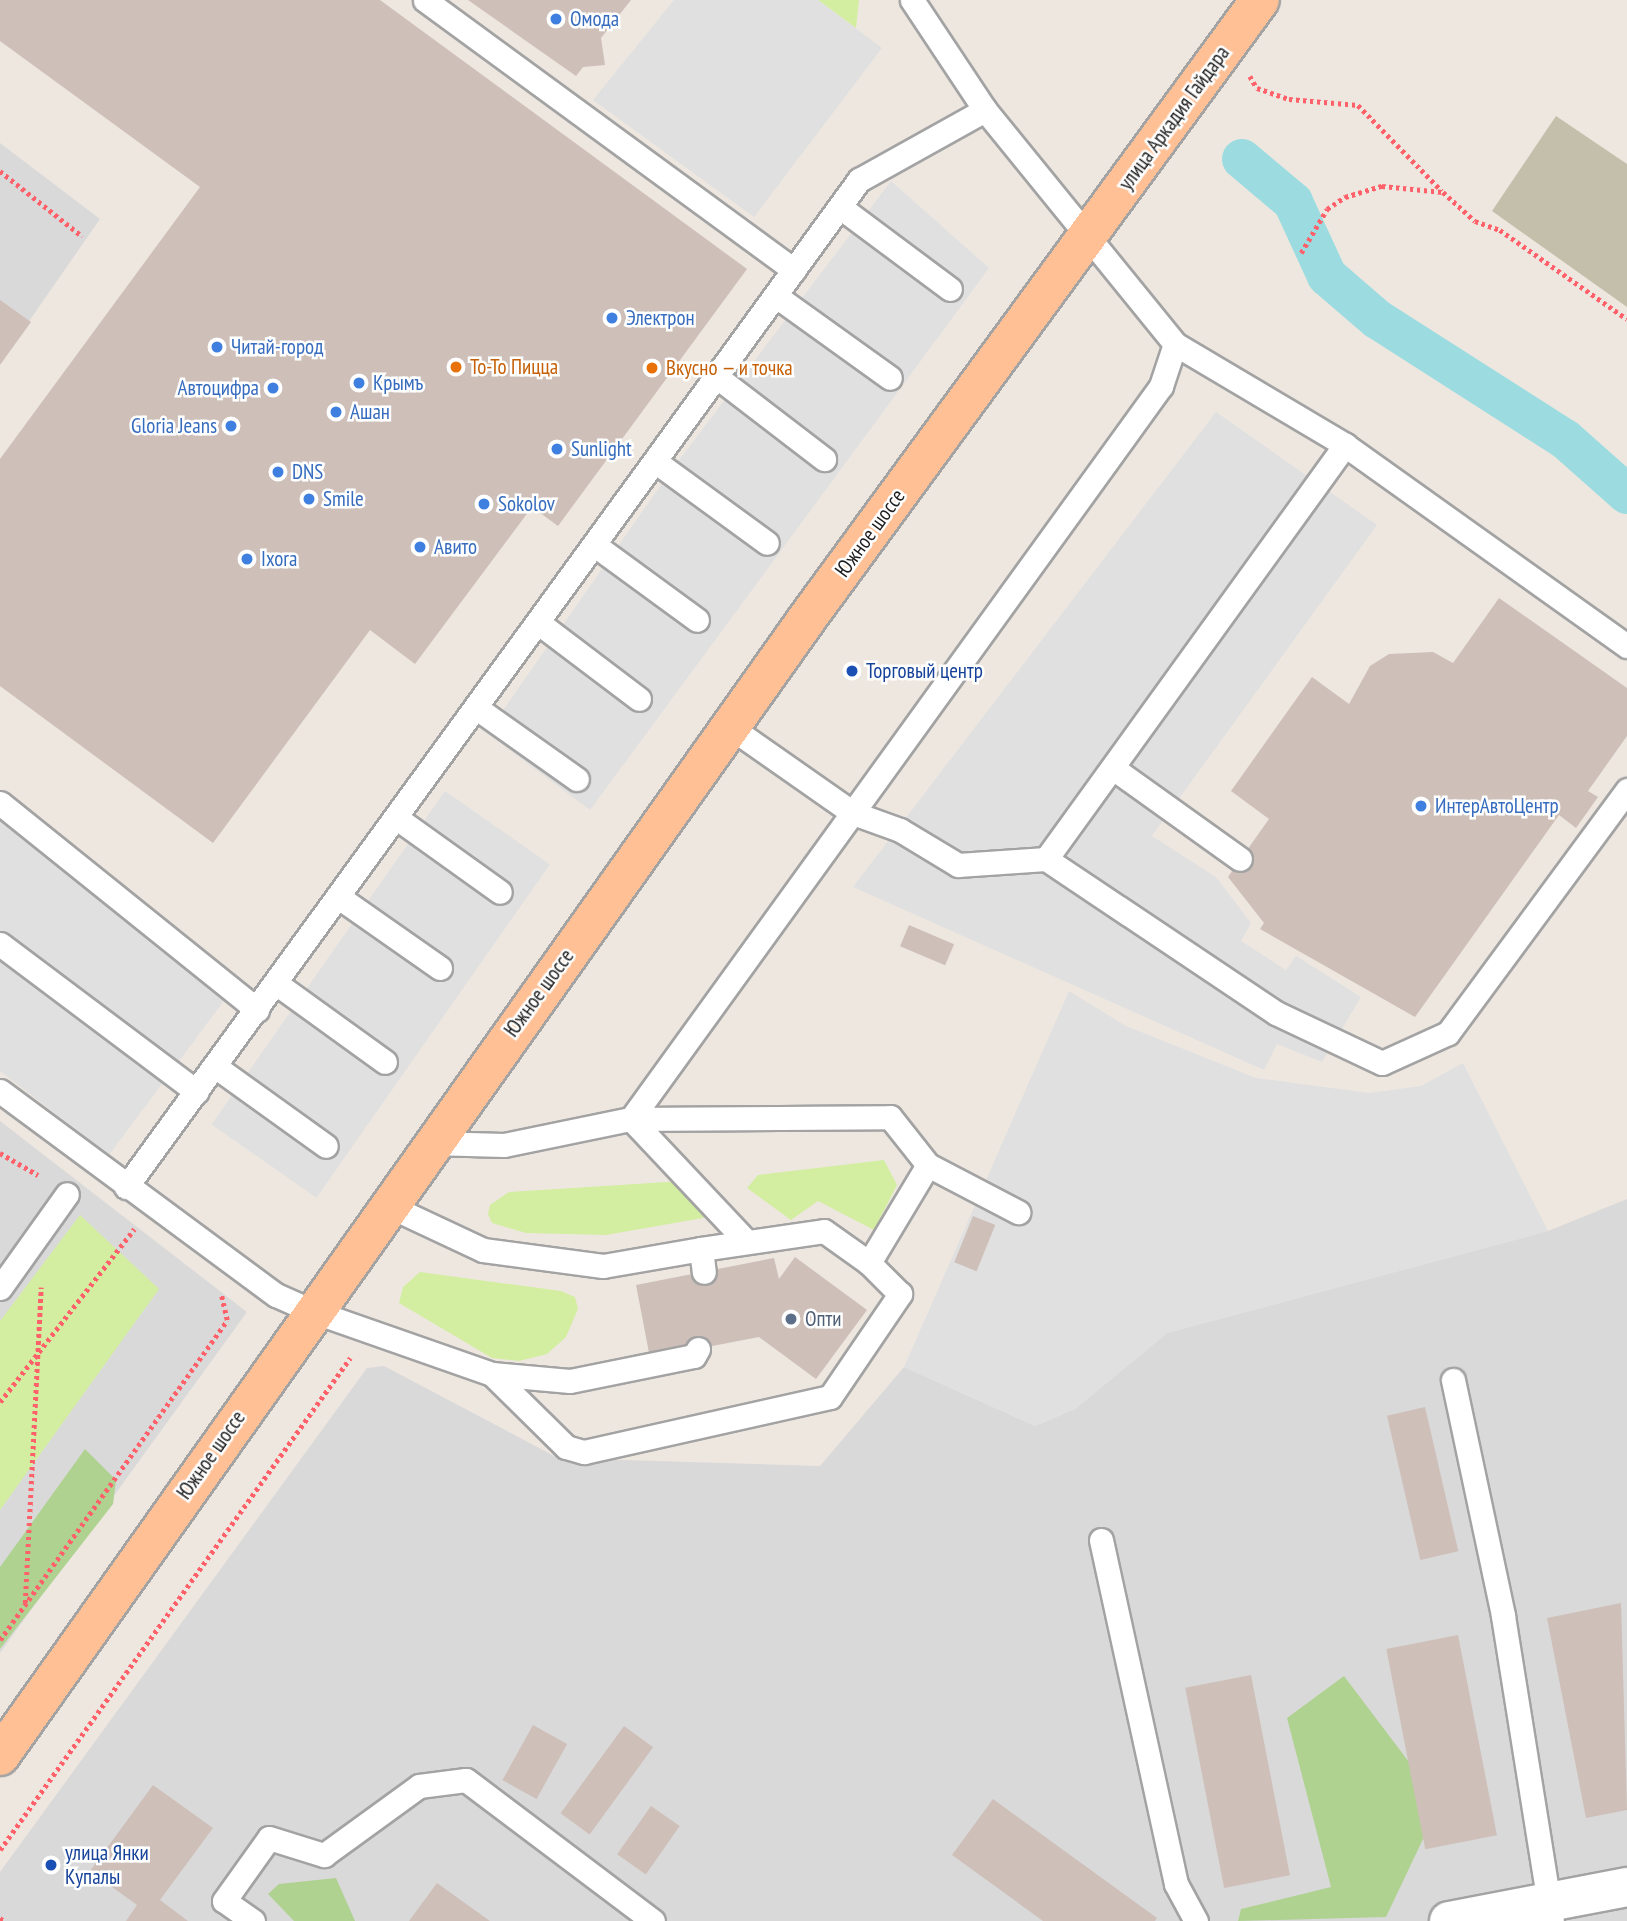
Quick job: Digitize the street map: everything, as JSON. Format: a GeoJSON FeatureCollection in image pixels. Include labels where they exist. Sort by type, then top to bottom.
{"type":"FeatureCollection","features":[{"type":"Feature","properties":{"kind":"main road","name":"улица Аркадия Гайдара"},"geometry":{"type":"LineString","coordinates":[[1087,237],[1260,0]]}},
{"type":"Feature","properties":{"kind":"main road","name":"Южное шоссе"},"geometry":{"type":"LineString","coordinates":[[0,1756],[431,1143],[1087,237]]}},
{"type":"Feature","properties":{"kind":"street"},"geometry":{"type":"LineString","coordinates":[[1449,1921],[1550,1912],[1627,1887]]}},
{"type":"Feature","properties":{"kind":"lane"},"geometry":{"type":"LineString","coordinates":[[425,0],[794,270]]}},
{"type":"Feature","properties":{"kind":"lane"},"geometry":{"type":"LineString","coordinates":[[912,0],[985,110],[1175,344],[1345,445],[1627,646]]}},
{"type":"Feature","properties":{"kind":"lane"},"geometry":{"type":"LineString","coordinates":[[126,1187],[540,624],[859,180],[985,110]]}},
{"type":"Feature","properties":{"kind":"lane"},"geometry":{"type":"LineString","coordinates":[[840,207],[950,289]]}},
{"type":"Feature","properties":{"kind":"lane"},"geometry":{"type":"LineString","coordinates":[[776,296],[890,378]]}},
{"type":"Feature","properties":{"kind":"lane"},"geometry":{"type":"LineString","coordinates":[[631,1119],[1161,386],[1175,344]]}},
{"type":"Feature","properties":{"kind":"lane"},"geometry":{"type":"LineString","coordinates":[[717,377],[824,459]]}},
{"type":"Feature","properties":{"kind":"lane"},"geometry":{"type":"LineString","coordinates":[[1046,859],[1345,445]]}},
{"type":"Feature","properties":{"kind":"lane"},"geometry":{"type":"LineString","coordinates":[[656,463],[767,543]]}},
{"type":"Feature","properties":{"kind":"lane"},"geometry":{"type":"LineString","coordinates":[[596,546],[697,620]]}},
{"type":"Feature","properties":{"kind":"lane"},"geometry":{"type":"LineString","coordinates":[[540,624],[639,699]]}},
{"type":"Feature","properties":{"kind":"lane"},"geometry":{"type":"LineString","coordinates":[[478,709],[577,779]]}},
{"type":"Feature","properties":{"kind":"lane"},"geometry":{"type":"LineString","coordinates":[[730,727],[853,813],[900,830],[958,865],[1046,859],[1276,1013],[1382,1063],[1448,1033],[1627,790]]}},
{"type":"Feature","properties":{"kind":"lane"},"geometry":{"type":"LineString","coordinates":[[1113,768],[1240,859]]}},
{"type":"Feature","properties":{"kind":"lane"},"geometry":{"type":"LineString","coordinates":[[0,803],[257,1010]]}},
{"type":"Feature","properties":{"kind":"lane"},"geometry":{"type":"LineString","coordinates":[[398,819],[500,892]]}},
{"type":"Feature","properties":{"kind":"lane"},"geometry":{"type":"LineString","coordinates":[[340,898],[440,968]]}},
{"type":"Feature","properties":{"kind":"lane"},"geometry":{"type":"LineString","coordinates":[[0,944],[197,1091]]}},
{"type":"Feature","properties":{"kind":"lane"},"geometry":{"type":"LineString","coordinates":[[277,984],[385,1062]]}},
{"type":"Feature","properties":{"kind":"lane"},"geometry":{"type":"LineString","coordinates":[[216,1067],[326,1146]]}},
{"type":"Feature","properties":{"kind":"lane"},"geometry":{"type":"LineString","coordinates":[[0,1091],[152,1207],[276,1295],[312,1311],[371,1328],[492,1374],[570,1381],[694,1356],[698,1349]]}},
{"type":"Feature","properties":{"kind":"lane"},"geometry":{"type":"LineString","coordinates":[[431,1143],[504,1145],[631,1119],[890,1117],[928,1165],[1018,1212]]}},
{"type":"Feature","properties":{"kind":"lane"},"geometry":{"type":"LineString","coordinates":[[631,1119],[744,1239]]}},
{"type":"Feature","properties":{"kind":"lane"},"geometry":{"type":"LineString","coordinates":[[869,1263],[928,1165]]}},
{"type":"Feature","properties":{"kind":"lane"},"geometry":{"type":"LineString","coordinates":[[0,1288],[67,1194]]}},
{"type":"Feature","properties":{"kind":"lane"},"geometry":{"type":"LineString","coordinates":[[387,1205],[482,1250],[603,1266],[744,1239],[824,1231],[869,1263],[900,1294],[830,1397],[584,1452],[566,1447],[492,1374]]}},
{"type":"Feature","properties":{"kind":"lane"},"geometry":{"type":"LineString","coordinates":[[701,1249],[704,1272]]}},
{"type":"Feature","properties":{"kind":"lane"},"geometry":{"type":"LineString","coordinates":[[1453,1380],[1503,1616],[1550,1912]]}},
{"type":"Feature","properties":{"kind":"lane"},"geometry":{"type":"LineString","coordinates":[[1101,1540],[1176,1884],[1196,1921]]}},
{"type":"Feature","properties":{"kind":"lane"},"geometry":{"type":"LineString","coordinates":[[253,1921],[224,1900],[269,1838],[324,1854],[419,1786],[466,1780],[653,1921]]}},
{"type":"Feature","properties":{"kind":"path"},"geometry":{"type":"LineString","coordinates":[[1229,43],[1257,88],[1289,99],[1358,105],[1475,221],[1500,230],[1627,319]]}},
{"type":"Feature","properties":{"kind":"path"},"geometry":{"type":"LineString","coordinates":[[0,171],[82,236]]}},
{"type":"Feature","properties":{"kind":"path"},"geometry":{"type":"LineString","coordinates":[[1301,253],[1327,209],[1382,186],[1443,192]]}},
{"type":"Feature","properties":{"kind":"path"},"geometry":{"type":"LineString","coordinates":[[0,1153],[38,1175]]}},
{"type":"Feature","properties":{"kind":"path"},"geometry":{"type":"LineString","coordinates":[[0,1402],[152,1207]]}},
{"type":"Feature","properties":{"kind":"path"},"geometry":{"type":"LineString","coordinates":[[25,1603],[36,1354],[46,1227]]}},
{"type":"Feature","properties":{"kind":"path"},"geometry":{"type":"LineString","coordinates":[[0,1640],[227,1320],[219,1283]]}},
{"type":"Feature","properties":{"kind":"path"},"geometry":{"type":"LineString","coordinates":[[0,1850],[371,1328]]}},
{"type":"Feature","properties":{"kind":"shaded area"},"geometry":{"type":"Polygon","coordinates":[[[674,0],[818,0],[882,48],[754,217],[593,100],[674,0]]]}},
{"type":"Feature","properties":{"kind":"shaded area"},"geometry":{"type":"Polygon","coordinates":[[[1556,116],[1627,164],[1627,307],[1492,211],[1556,116]]]}},
{"type":"Feature","properties":{"kind":"shaded area"},"geometry":{"type":"Polygon","coordinates":[[[0,143],[100,219],[0,363],[0,143]]]}},
{"type":"Feature","properties":{"kind":"shaded area"},"geometry":{"type":"Polygon","coordinates":[[[891,181],[989,268],[590,810],[487,733],[670,472],[891,181]]]}},
{"type":"Feature","properties":{"kind":"shaded area"},"geometry":{"type":"Polygon","coordinates":[[[1216,412],[1377,525],[1152,836],[1216,877],[1251,923],[1241,941],[1286,970],[1296,956],[1361,997],[1322,1062],[1277,1044],[1264,1070],[853,887],[1216,412]]]}},
{"type":"Feature","properties":{"kind":"shaded area"},"geometry":{"type":"Polygon","coordinates":[[[445,791],[550,864],[316,1198],[212,1124],[445,791]]]}},
{"type":"Feature","properties":{"kind":"shaded area"},"geometry":{"type":"Polygon","coordinates":[[[0,810],[232,990],[109,1155],[0,1071],[0,810]]]}},
{"type":"Feature","properties":{"kind":"shaded area"},"geometry":{"type":"Polygon","coordinates":[[[1069,991],[1126,1026],[1256,1078],[1369,1093],[1421,1086],[1463,1063],[1548,1231],[1167,1333],[1075,1409],[1035,1426],[904,1367],[1069,991]]]}},
{"type":"Feature","properties":{"kind":"shaded area"},"geometry":{"type":"Polygon","coordinates":[[[0,1121],[247,1312],[0,1653],[0,1121]]]}},
{"type":"Feature","properties":{"kind":"shaded area"},"geometry":{"type":"Polygon","coordinates":[[[1627,1199],[1627,1921],[0,1921],[0,1872],[367,1368],[384,1366],[558,1458],[820,1466],[904,1367],[1035,1426],[1075,1409],[1167,1333],[1548,1231],[1627,1199]]]}},
{"type":"Feature","properties":{"kind":"green space"},"geometry":{"type":"Polygon","coordinates":[[[818,0],[859,0],[856,28],[818,0]]]}},
{"type":"Feature","properties":{"kind":"green space"},"geometry":{"type":"Polygon","coordinates":[[[884,1160],[897,1185],[874,1230],[818,1201],[791,1220],[747,1188],[758,1175],[884,1160]]]}},
{"type":"Feature","properties":{"kind":"green space"},"geometry":{"type":"Polygon","coordinates":[[[699,1180],[713,1207],[703,1218],[606,1235],[526,1233],[492,1223],[488,1214],[490,1205],[509,1192],[699,1180]]]}},
{"type":"Feature","properties":{"kind":"green space"},"geometry":{"type":"Polygon","coordinates":[[[80,1215],[159,1289],[0,1510],[0,1321],[80,1215]]]}},
{"type":"Feature","properties":{"kind":"green space"},"geometry":{"type":"Polygon","coordinates":[[[420,1272],[561,1291],[575,1297],[578,1309],[566,1337],[547,1354],[519,1361],[492,1358],[399,1303],[403,1287],[420,1272]]]}},
{"type":"Feature","properties":{"kind":"green space"},"geometry":{"type":"Polygon","coordinates":[[[85,1449],[116,1480],[113,1504],[0,1649],[0,1567],[85,1449]]]}},
{"type":"Feature","properties":{"kind":"green space"},"geometry":{"type":"Polygon","coordinates":[[[1344,1676],[1409,1762],[1424,1837],[1386,1917],[1238,1921],[1241,1909],[1331,1887],[1287,1718],[1344,1676]]]}},
{"type":"Feature","properties":{"kind":"green space"},"geometry":{"type":"Polygon","coordinates":[[[336,1878],[355,1921],[294,1921],[268,1894],[279,1884],[336,1878]]]}},
{"type":"Feature","properties":{"kind":"building","name":"Крымъ"},"geometry":{"type":"Polygon","coordinates":[[[0,0],[380,0],[747,269],[558,526],[532,507],[415,664],[370,630],[213,843],[0,686],[0,459],[200,187],[0,41],[0,0]]]}},
{"type":"Feature","properties":{"kind":"building","name":"Омода"},"geometry":{"type":"Polygon","coordinates":[[[468,0],[631,0],[601,38],[605,65],[583,67],[576,76],[468,0]]]}},
{"type":"Feature","properties":{"kind":"building"},"geometry":{"type":"Polygon","coordinates":[[[0,300],[31,322],[0,365],[0,300]]]}},
{"type":"Feature","properties":{"kind":"building","name":"ИнтерАвтоЦентр"},"geometry":{"type":"Polygon","coordinates":[[[1499,598],[1627,688],[1627,736],[1588,791],[1598,797],[1576,828],[1559,815],[1415,1017],[1260,929],[1264,923],[1228,877],[1269,819],[1231,791],[1312,677],[1349,704],[1370,666],[1389,654],[1433,652],[1453,663],[1499,598]]]}},
{"type":"Feature","properties":{"kind":"building"},"geometry":{"type":"Polygon","coordinates":[[[909,925],[954,944],[945,965],[900,946],[909,925]]]}},
{"type":"Feature","properties":{"kind":"building"},"geometry":{"type":"Polygon","coordinates":[[[973,1216],[995,1225],[977,1271],[954,1262],[973,1216]]]}},
{"type":"Feature","properties":{"kind":"building"},"geometry":{"type":"Polygon","coordinates":[[[795,1257],[867,1310],[816,1379],[759,1337],[650,1358],[636,1285],[774,1258],[779,1279],[795,1257]]]}},
{"type":"Feature","properties":{"kind":"building"},"geometry":{"type":"Polygon","coordinates":[[[1425,1407],[1458,1551],[1420,1560],[1387,1416],[1425,1407]]]}},
{"type":"Feature","properties":{"kind":"building"},"geometry":{"type":"Polygon","coordinates":[[[1621,1603],[1627,1810],[1586,1818],[1547,1618],[1621,1603]]]}},
{"type":"Feature","properties":{"kind":"building"},"geometry":{"type":"Polygon","coordinates":[[[1458,1635],[1497,1835],[1425,1849],[1386,1649],[1458,1635]]]}},
{"type":"Feature","properties":{"kind":"building"},"geometry":{"type":"Polygon","coordinates":[[[1251,1675],[1290,1875],[1224,1888],[1185,1688],[1251,1675]]]}},
{"type":"Feature","properties":{"kind":"building"},"geometry":{"type":"Polygon","coordinates":[[[533,1725],[567,1744],[537,1799],[502,1780],[533,1725]]]}},
{"type":"Feature","properties":{"kind":"building"},"geometry":{"type":"Polygon","coordinates":[[[624,1726],[653,1747],[590,1835],[561,1813],[624,1726]]]}},
{"type":"Feature","properties":{"kind":"building"},"geometry":{"type":"Polygon","coordinates":[[[153,1785],[213,1828],[160,1900],[188,1921],[126,1921],[137,1905],[90,1871],[153,1785]]]}},
{"type":"Feature","properties":{"kind":"building"},"geometry":{"type":"Polygon","coordinates":[[[993,1799],[1157,1918],[1155,1921],[1043,1921],[952,1855],[993,1799]]]}},
{"type":"Feature","properties":{"kind":"building"},"geometry":{"type":"Polygon","coordinates":[[[651,1806],[680,1826],[646,1874],[617,1854],[651,1806]]]}},
{"type":"Feature","properties":{"kind":"building"},"geometry":{"type":"Polygon","coordinates":[[[437,1883],[490,1921],[409,1921],[437,1883]]]}},
{"type":"Feature","properties":{"kind":"waterway"},"geometry":{"type":"LineString","coordinates":[[1242,159],[1293,202],[1327,276],[1377,319],[1565,439],[1627,494]]}},
{"type":"Feature","properties":{"kind":"place","name":"Омода"},"geometry":{"type":"Point","coordinates":[556,19]}},
{"type":"Feature","properties":{"kind":"place","name":"Электрон"},"geometry":{"type":"Point","coordinates":[612,318]}},
{"type":"Feature","properties":{"kind":"place","name":"Читай-город"},"geometry":{"type":"Point","coordinates":[217,347]}},
{"type":"Feature","properties":{"kind":"place","name":"То-То Пицца"},"geometry":{"type":"Point","coordinates":[456,367]}},
{"type":"Feature","properties":{"kind":"place","name":"Вкусно — и точка"},"geometry":{"type":"Point","coordinates":[652,368]}},
{"type":"Feature","properties":{"kind":"place","name":"Крымъ"},"geometry":{"type":"Point","coordinates":[359,383]}},
{"type":"Feature","properties":{"kind":"place","name":"Автоцифра"},"geometry":{"type":"Point","coordinates":[273,388]}},
{"type":"Feature","properties":{"kind":"place","name":"Ашан"},"geometry":{"type":"Point","coordinates":[336,412]}},
{"type":"Feature","properties":{"kind":"place","name":"Gloria Jeans"},"geometry":{"type":"Point","coordinates":[231,426]}},
{"type":"Feature","properties":{"kind":"place","name":"Sunlight"},"geometry":{"type":"Point","coordinates":[557,449]}},
{"type":"Feature","properties":{"kind":"place","name":"DNS"},"geometry":{"type":"Point","coordinates":[278,472]}},
{"type":"Feature","properties":{"kind":"place","name":"Smile"},"geometry":{"type":"Point","coordinates":[309,499]}},
{"type":"Feature","properties":{"kind":"place","name":"Sokolov"},"geometry":{"type":"Point","coordinates":[484,504]}},
{"type":"Feature","properties":{"kind":"place","name":"Авито"},"geometry":{"type":"Point","coordinates":[420,547]}},
{"type":"Feature","properties":{"kind":"place","name":"Ixora"},"geometry":{"type":"Point","coordinates":[247,559]}},
{"type":"Feature","properties":{"kind":"place","name":"Торговый центр"},"geometry":{"type":"Point","coordinates":[852,671]}},
{"type":"Feature","properties":{"kind":"place","name":"ИнтерАвтоЦентр"},"geometry":{"type":"Point","coordinates":[1421,806]}},
{"type":"Feature","properties":{"kind":"place","name":"Опти"},"geometry":{"type":"Point","coordinates":[791,1319]}},
{"type":"Feature","properties":{"kind":"place","name":"улица Янки Купалы"},"geometry":{"type":"Point","coordinates":[51,1865]}}]}
